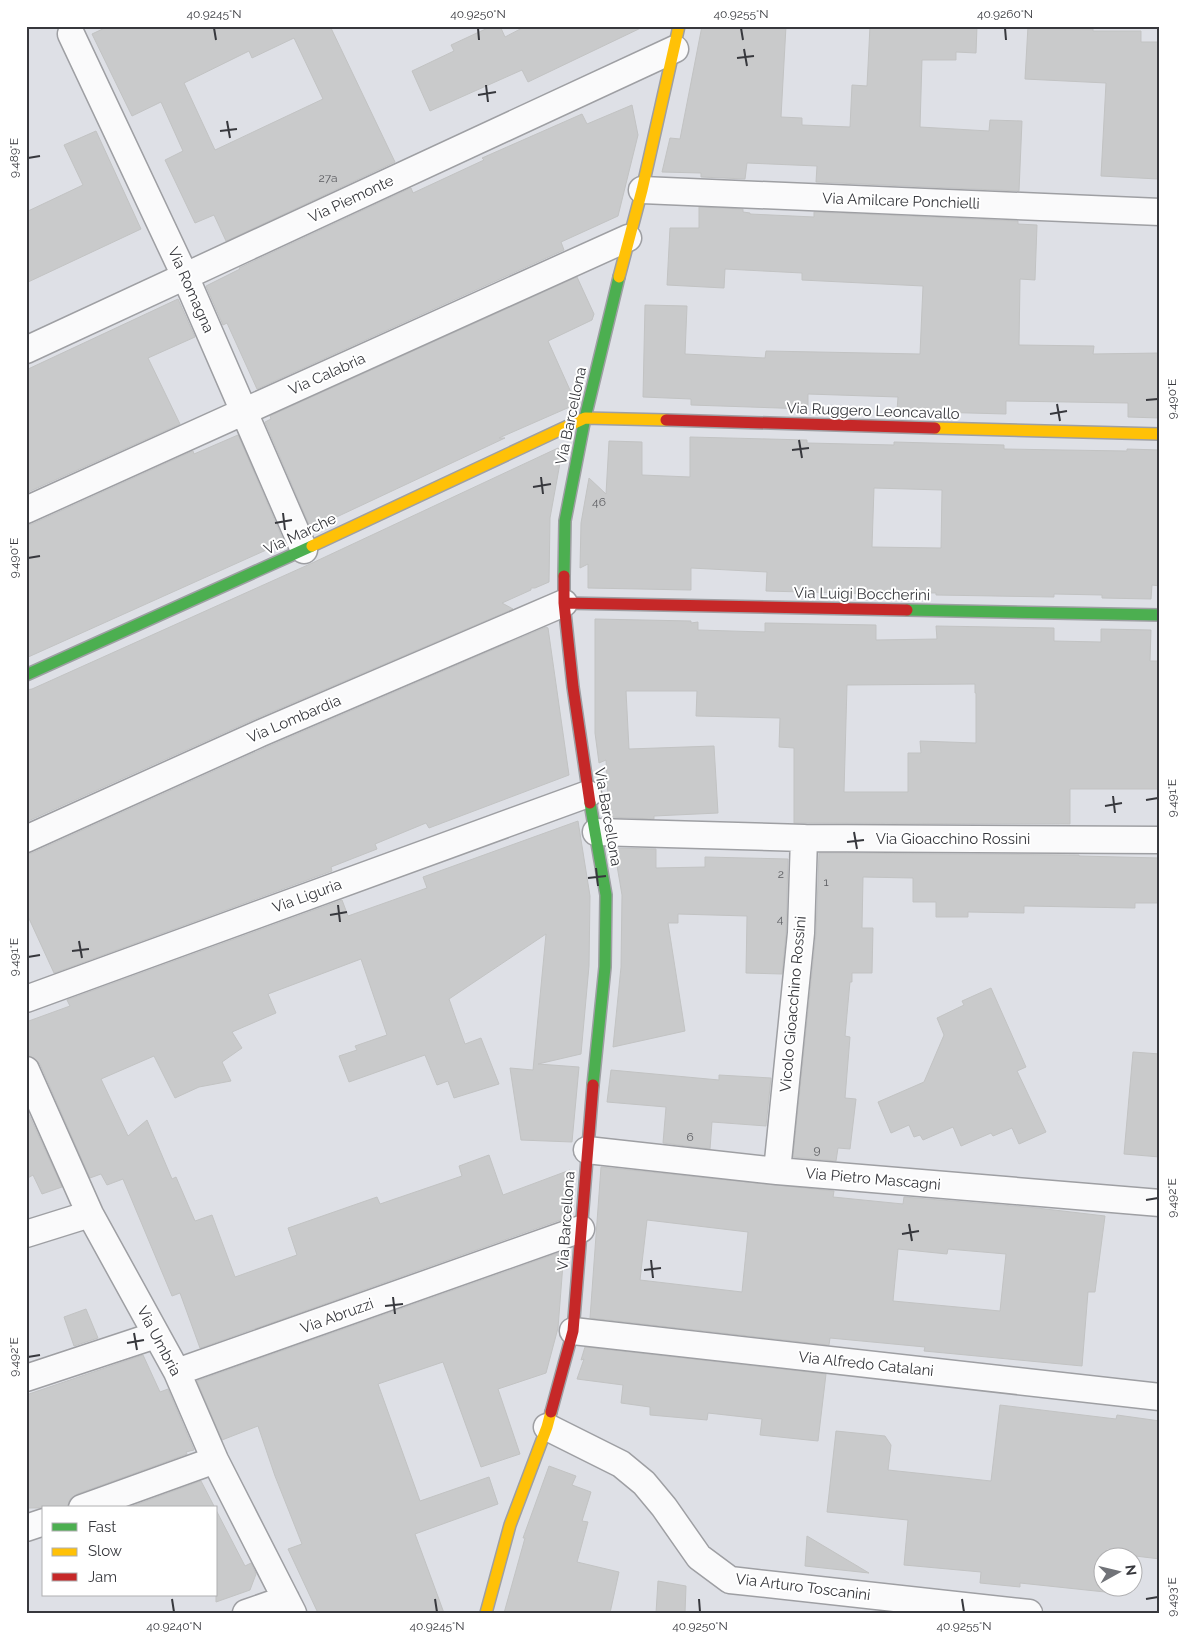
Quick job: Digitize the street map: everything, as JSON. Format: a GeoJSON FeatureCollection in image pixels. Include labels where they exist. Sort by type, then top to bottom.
{"type":"FeatureCollection","features":[{"type":"Feature","properties":{"kind":"street","name":"Via Romagna"},"geometry":{"type":"LineString","coordinates":[[71,34],[185,276],[304,550]]}},
{"type":"Feature","properties":{"kind":"street","name":"Via Piemonte"},"geometry":{"type":"LineString","coordinates":[[26,350],[185,276],[677,37]]}},
{"type":"Feature","properties":{"kind":"street","name":"Via Barcellona"},"geometry":{"type":"LineString","coordinates":[[486,1613],[510,1525],[547,1427],[573,1331],[586,1150],[605,967],[606,895],[572,687],[564,603],[564,521],[585,418],[628,238],[642,190],[677,37]]}},
{"type":"Feature","properties":{"kind":"street","name":"Via Amilcare Ponchielli"},"geometry":{"type":"LineString","coordinates":[[642,190],[1160,212]]}},
{"type":"Feature","properties":{"kind":"street","name":"Via Calabria"},"geometry":{"type":"LineString","coordinates":[[26,510],[628,238]]}},
{"type":"Feature","properties":{"kind":"street","name":"Via Ruggero Leoncavallo"},"geometry":{"type":"LineString","coordinates":[[585,418],[1160,434]]}},
{"type":"Feature","properties":{"kind":"street","name":"Via Marche"},"geometry":{"type":"LineString","coordinates":[[26,675],[304,550],[585,418]]}},
{"type":"Feature","properties":{"kind":"street","name":"Via Luigi Boccherini"},"geometry":{"type":"LineString","coordinates":[[564,603],[1160,616]]}},
{"type":"Feature","properties":{"kind":"street","name":"Via Lombardia"},"geometry":{"type":"LineString","coordinates":[[26,839],[261,733],[564,603]]}},
{"type":"Feature","properties":{"kind":"street","name":"Via Liguria"},"geometry":{"type":"LineString","coordinates":[[26,998],[588,794]]}},
{"type":"Feature","properties":{"kind":"street","name":"Via Gioacchino Rossini"},"geometry":{"type":"LineString","coordinates":[[596,832],[804,838],[1160,840]]}},
{"type":"Feature","properties":{"kind":"street","name":"Vicolo Gioacchino Rossini"},"geometry":{"type":"LineString","coordinates":[[778,1171],[801,933],[804,838]]}},
{"type":"Feature","properties":{"kind":"street","name":"Via Umbria"},"geometry":{"type":"LineString","coordinates":[[26,1070],[90,1214],[177,1372],[215,1460],[289,1606]]}},
{"type":"Feature","properties":{"kind":"street","name":"Via Pietro Mascagni"},"geometry":{"type":"LineString","coordinates":[[586,1150],[778,1171],[1160,1203]]}},
{"type":"Feature","properties":{"kind":"street"},"geometry":{"type":"LineString","coordinates":[[26,1234],[90,1214]]}},
{"type":"Feature","properties":{"kind":"street","name":"Via Abruzzi"},"geometry":{"type":"LineString","coordinates":[[177,1372],[581,1229]]}},
{"type":"Feature","properties":{"kind":"street","name":"Via Alfredo Catalani"},"geometry":{"type":"LineString","coordinates":[[573,1331],[1160,1397]]}},
{"type":"Feature","properties":{"kind":"street"},"geometry":{"type":"LineString","coordinates":[[26,1378],[156,1335]]}},
{"type":"Feature","properties":{"kind":"street","name":"Via Arturo Toscanini"},"geometry":{"type":"LineString","coordinates":[[547,1427],[620,1464],[644,1483],[664,1507],[698,1557],[730,1580],[1029,1613]]}},
{"type":"Feature","properties":{"kind":"street"},"geometry":{"type":"LineString","coordinates":[[88,1506],[215,1460]]}},
{"type":"Feature","properties":{"kind":"street"},"geometry":{"type":"LineString","coordinates":[[26,1528],[42,1523]]}},
{"type":"Feature","properties":{"kind":"street"},"geometry":{"type":"LineString","coordinates":[[246,1613],[289,1606]]}},
{"type":"Feature","properties":{"kind":"building"},"geometry":{"type":"Polygon","coordinates":[[[109,26],[330,26],[395,162],[226,241],[214,215],[195,223],[165,160],[183,151],[161,102],[132,116],[92,34],[109,26]],[[294,38],[252,58],[249,51],[184,83],[215,150],[323,99],[294,38]]]}},
{"type":"Feature","properties":{"kind":"building"},"geometry":{"type":"Polygon","coordinates":[[[492,26],[500,26],[505,37],[526,26],[645,26],[528,82],[522,70],[430,111],[412,71],[454,51],[451,45],[492,26]]]}},
{"type":"Feature","properties":{"kind":"building"},"geometry":{"type":"Polygon","coordinates":[[[702,26],[786,26],[781,117],[802,118],[802,125],[850,127],[852,85],[867,86],[870,26],[977,26],[976,53],[956,52],[956,60],[922,60],[920,127],[989,131],[990,120],[1022,121],[1019,191],[816,182],[817,166],[747,163],[745,179],[701,177],[701,173],[662,172],[670,138],[680,139],[702,26]]]}},
{"type":"Feature","properties":{"kind":"building"},"geometry":{"type":"Polygon","coordinates":[[[1028,26],[1093,26],[1093,31],[1141,31],[1141,42],[1160,42],[1158,179],[1101,176],[1106,83],[1025,79],[1028,26]]]}},
{"type":"Feature","properties":{"kind":"building"},"geometry":{"type":"Polygon","coordinates":[[[632,105],[638,135],[618,216],[561,242],[564,250],[257,389],[227,323],[223,325],[206,286],[239,268],[411,188],[413,193],[484,160],[482,158],[582,114],[587,124],[632,105]]]}},
{"type":"Feature","properties":{"kind":"building"},"geometry":{"type":"Polygon","coordinates":[[[96,131],[141,229],[26,283],[26,212],[83,185],[64,145],[96,131]]]}},
{"type":"Feature","properties":{"kind":"building"},"geometry":{"type":"Polygon","coordinates":[[[699,207],[743,209],[743,212],[750,214],[814,217],[814,212],[1018,221],[1018,224],[1037,225],[1035,280],[1020,279],[1019,345],[1094,346],[1093,354],[1160,353],[1160,418],[1128,417],[1128,403],[1006,401],[1006,414],[897,411],[898,397],[808,394],[808,409],[691,405],[691,399],[643,397],[645,305],[687,306],[685,354],[765,358],[766,351],[920,354],[923,286],[802,280],[802,273],[725,269],[724,288],[667,285],[670,228],[699,228],[699,207]]]}},
{"type":"Feature","properties":{"kind":"building"},"geometry":{"type":"Polygon","coordinates":[[[577,277],[594,314],[592,320],[548,341],[574,399],[572,406],[499,438],[505,438],[311,529],[265,422],[271,419],[270,416],[577,277]]]}},
{"type":"Feature","properties":{"kind":"building"},"geometry":{"type":"Polygon","coordinates":[[[178,299],[195,337],[148,358],[180,424],[26,493],[26,370],[178,299]]]}},
{"type":"Feature","properties":{"kind":"building"},"geometry":{"type":"Polygon","coordinates":[[[238,435],[284,542],[26,658],[26,525],[32,524],[193,451],[194,454],[238,435]]]}},
{"type":"Feature","properties":{"kind":"building"},"geometry":{"type":"Polygon","coordinates":[[[690,437],[807,440],[807,443],[894,445],[894,442],[1004,445],[1004,449],[1160,450],[1160,586],[1152,585],[1151,599],[1102,598],[1102,595],[1054,594],[1054,597],[936,595],[936,593],[876,592],[876,594],[766,591],[767,572],[691,568],[691,590],[588,588],[588,564],[580,568],[581,523],[589,478],[606,494],[609,441],[642,442],[642,475],[690,477],[690,437]],[[874,488],[872,547],[941,548],[942,490],[874,488]]]}},
{"type":"Feature","properties":{"kind":"building"},"geometry":{"type":"Polygon","coordinates":[[[558,448],[562,452],[550,518],[549,582],[531,588],[531,590],[502,603],[513,609],[255,719],[26,822],[26,690],[32,689],[310,564],[558,448]]]}},
{"type":"Feature","properties":{"kind":"building"},"geometry":{"type":"Polygon","coordinates":[[[595,619],[691,621],[691,623],[698,622],[698,630],[765,632],[765,623],[876,625],[876,640],[937,639],[936,626],[1054,628],[1054,641],[1101,642],[1101,629],[1151,630],[1150,661],[1160,661],[1160,789],[1070,789],[1070,824],[794,823],[794,748],[779,747],[780,718],[696,716],[697,691],[626,691],[629,749],[714,746],[718,813],[654,816],[654,819],[609,817],[606,760],[599,763],[595,733],[595,619]],[[975,684],[847,685],[844,792],[908,792],[908,753],[921,753],[920,741],[976,743],[975,684]]]}},
{"type":"Feature","properties":{"kind":"building"},"geometry":{"type":"Polygon","coordinates":[[[546,627],[548,628],[569,775],[429,828],[426,823],[375,844],[377,849],[331,867],[332,871],[54,973],[26,912],[26,854],[32,853],[267,747],[546,627]]]}},
{"type":"Feature","properties":{"kind":"building"},"geometry":{"type":"Polygon","coordinates":[[[578,821],[590,896],[589,966],[581,1054],[538,1064],[579,1067],[572,1142],[521,1140],[510,1068],[533,1070],[546,934],[449,999],[465,1044],[481,1038],[499,1084],[454,1098],[448,1081],[437,1085],[425,1055],[349,1082],[339,1056],[357,1050],[355,1046],[387,1035],[361,959],[268,994],[276,1013],[232,1032],[242,1048],[222,1062],[231,1081],[199,1087],[175,1098],[154,1056],[101,1079],[128,1136],[147,1120],[172,1179],[176,1177],[195,1221],[212,1215],[235,1277],[297,1255],[288,1228],[377,1197],[380,1204],[462,1176],[459,1166],[489,1155],[503,1195],[570,1170],[566,1218],[200,1348],[180,1293],[172,1296],[123,1179],[107,1185],[101,1174],[90,1178],[40,1064],[34,1058],[26,1055],[26,1022],[70,1006],[67,1000],[342,900],[348,916],[427,888],[423,877],[578,821]]]}},
{"type":"Feature","properties":{"kind":"building"},"geometry":{"type":"Polygon","coordinates":[[[614,848],[656,849],[656,868],[705,867],[705,857],[788,859],[786,932],[782,974],[746,973],[747,916],[678,914],[678,923],[668,923],[685,1031],[613,1047],[621,967],[622,895],[614,848]]]}},
{"type":"Feature","properties":{"kind":"building"},"geometry":{"type":"Polygon","coordinates":[[[819,853],[1079,855],[1160,858],[1160,903],[1135,903],[1135,908],[1024,906],[1024,913],[968,912],[968,917],[936,917],[936,902],[913,902],[913,878],[863,877],[862,928],[873,928],[872,973],[852,973],[852,982],[850,982],[845,1036],[850,1037],[845,1098],[856,1099],[850,1149],[838,1148],[836,1161],[793,1157],[816,934],[819,853]]]}},
{"type":"Feature","properties":{"kind":"building"},"geometry":{"type":"Polygon","coordinates":[[[991,988],[1026,1067],[1017,1071],[1046,1132],[1019,1144],[1012,1128],[993,1136],[991,1133],[961,1146],[953,1127],[923,1140],[920,1135],[914,1137],[909,1125],[891,1133],[878,1102],[924,1082],[944,1035],[937,1018],[964,1005],[962,1001],[991,988]]]}},
{"type":"Feature","properties":{"kind":"building"},"geometry":{"type":"Polygon","coordinates":[[[1133,1052],[1160,1054],[1160,1157],[1124,1154],[1133,1052]]]}},
{"type":"Feature","properties":{"kind":"building"},"geometry":{"type":"Polygon","coordinates":[[[611,1070],[719,1080],[719,1075],[771,1078],[766,1126],[712,1122],[710,1149],[663,1143],[666,1107],[607,1102],[611,1070]]]}},
{"type":"Feature","properties":{"kind":"building"},"geometry":{"type":"Polygon","coordinates":[[[26,1108],[62,1187],[42,1194],[33,1175],[26,1179],[26,1108]]]}},
{"type":"Feature","properties":{"kind":"building"},"geometry":{"type":"Polygon","coordinates":[[[601,1167],[834,1191],[833,1197],[903,1204],[904,1197],[1037,1208],[1105,1216],[1095,1292],[1088,1292],[1082,1366],[924,1351],[925,1347],[830,1338],[829,1345],[590,1318],[601,1167]],[[647,1220],[640,1280],[742,1292],[748,1232],[647,1220]],[[898,1249],[893,1301],[1000,1311],[1006,1254],[948,1249],[947,1254],[898,1249]]]}},
{"type":"Feature","properties":{"kind":"building"},"geometry":{"type":"Polygon","coordinates":[[[564,1251],[558,1328],[546,1373],[498,1389],[520,1454],[481,1467],[443,1362],[378,1384],[420,1501],[489,1477],[498,1504],[415,1534],[444,1613],[318,1613],[288,1549],[302,1544],[275,1476],[258,1426],[222,1440],[197,1381],[564,1251]]]}},
{"type":"Feature","properties":{"kind":"building"},"geometry":{"type":"Polygon","coordinates":[[[86,1309],[98,1338],[74,1346],[64,1317],[86,1309]]]}},
{"type":"Feature","properties":{"kind":"building"},"geometry":{"type":"Polygon","coordinates":[[[585,1347],[826,1374],[818,1441],[760,1435],[762,1419],[708,1413],[707,1420],[650,1415],[650,1407],[621,1403],[623,1385],[577,1379],[584,1359],[581,1360],[585,1347]]]}},
{"type":"Feature","properties":{"kind":"building"},"geometry":{"type":"Polygon","coordinates":[[[143,1355],[160,1392],[168,1389],[194,1450],[77,1494],[70,1499],[68,1506],[26,1508],[26,1395],[143,1355]]]}},
{"type":"Feature","properties":{"kind":"building"},"geometry":{"type":"Polygon","coordinates":[[[1000,1405],[1116,1419],[1117,1415],[1160,1421],[1160,1559],[1144,1557],[1144,1546],[1094,1546],[1094,1591],[1020,1583],[1020,1587],[980,1583],[981,1572],[904,1565],[908,1520],[827,1512],[836,1431],[885,1436],[891,1445],[888,1470],[991,1481],[1000,1405]]]}},
{"type":"Feature","properties":{"kind":"building"},"geometry":{"type":"Polygon","coordinates":[[[549,1466],[576,1476],[572,1485],[591,1492],[582,1521],[588,1522],[577,1562],[619,1572],[610,1613],[504,1613],[525,1538],[523,1538],[549,1466]]]}},
{"type":"Feature","properties":{"kind":"building"},"geometry":{"type":"Polygon","coordinates":[[[201,1481],[214,1506],[132,1506],[201,1481]]]}},
{"type":"Feature","properties":{"kind":"building"},"geometry":{"type":"Polygon","coordinates":[[[218,1514],[245,1566],[251,1563],[256,1574],[250,1590],[216,1602],[216,1596],[218,1596],[218,1514]]]}},
{"type":"Feature","properties":{"kind":"building"},"geometry":{"type":"Polygon","coordinates":[[[807,1536],[869,1573],[805,1566],[807,1536]]]}},
{"type":"Feature","properties":{"kind":"building"},"geometry":{"type":"Polygon","coordinates":[[[658,1581],[686,1586],[685,1613],[656,1613],[658,1581]]]}},
{"type":"Feature","properties":{"kind":"traffic: fast"},"geometry":{"type":"LineString","coordinates":[[564,576],[565,521],[585,418],[619,277]]}},
{"type":"Feature","properties":{"kind":"traffic: fast"},"geometry":{"type":"LineString","coordinates":[[26,675],[312,546]]}},
{"type":"Feature","properties":{"kind":"traffic: fast"},"geometry":{"type":"LineString","coordinates":[[907,610],[1160,615]]}},
{"type":"Feature","properties":{"kind":"traffic: fast"},"geometry":{"type":"LineString","coordinates":[[590,803],[606,895],[605,967],[593,1085]]}},
{"type":"Feature","properties":{"kind":"traffic: slow"},"geometry":{"type":"LineString","coordinates":[[619,277],[642,190],[679,26]]}},
{"type":"Feature","properties":{"kind":"traffic: slow"},"geometry":{"type":"LineString","coordinates":[[312,546],[585,418],[666,420]]}},
{"type":"Feature","properties":{"kind":"traffic: slow"},"geometry":{"type":"LineString","coordinates":[[935,428],[1160,434]]}},
{"type":"Feature","properties":{"kind":"traffic: slow"},"geometry":{"type":"LineString","coordinates":[[486,1613],[510,1525],[551,1412]]}},
{"type":"Feature","properties":{"kind":"traffic: jam"},"geometry":{"type":"LineString","coordinates":[[666,420],[935,428]]}},
{"type":"Feature","properties":{"kind":"traffic: jam"},"geometry":{"type":"LineString","coordinates":[[564,576],[564,603],[573,687],[590,803]]}},
{"type":"Feature","properties":{"kind":"traffic: jam"},"geometry":{"type":"LineString","coordinates":[[564,603],[907,610]]}},
{"type":"Feature","properties":{"kind":"traffic: jam"},"geometry":{"type":"LineString","coordinates":[[551,1412],[573,1331],[593,1085]]}}]}
